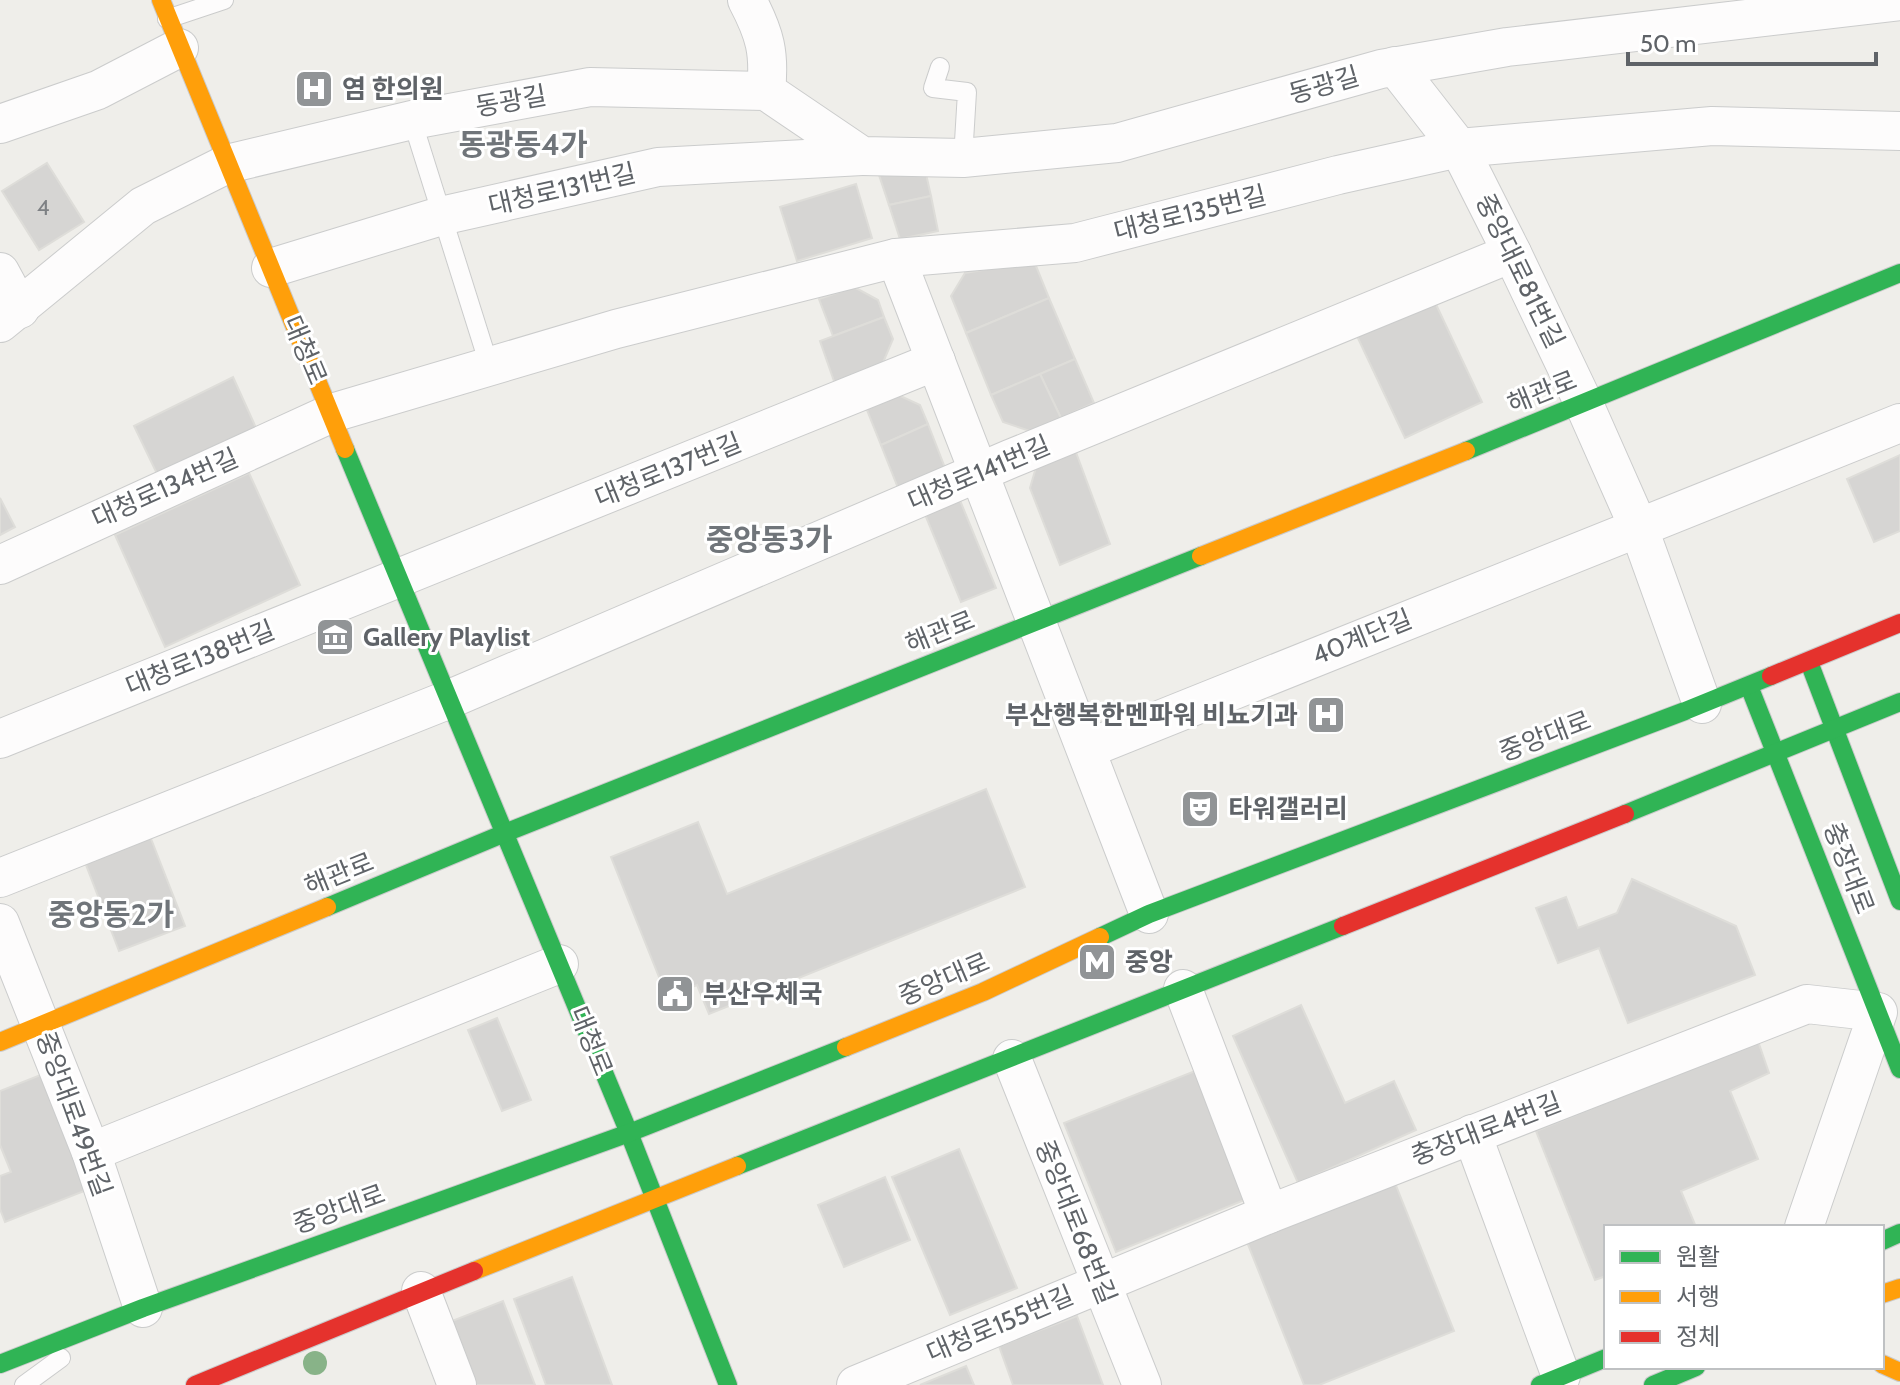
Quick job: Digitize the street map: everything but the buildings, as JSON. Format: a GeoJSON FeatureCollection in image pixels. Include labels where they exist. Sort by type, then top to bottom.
{"type":"FeatureCollection","features":[{"type":"Feature","properties":{"kind":"main road","name":"대청로"},"geometry":{"type":"LineString","coordinates":[[161,0],[629,1133],[728,1385]]}},
{"type":"Feature","properties":{"kind":"main road","name":"해관로"},"geometry":{"type":"LineString","coordinates":[[0,1042],[505,833],[1584,404],[1900,273]]}},
{"type":"Feature","properties":{"kind":"main road","name":"중앙대로"},"geometry":{"type":"LineString","coordinates":[[0,1364],[127,1314],[629,1133],[983,992],[1149,914],[1749,686],[1900,623]]}},
{"type":"Feature","properties":{"kind":"main road","name":"충장대로"},"geometry":{"type":"LineString","coordinates":[[1809,662],[1900,901]]}},
{"type":"Feature","properties":{"kind":"main road","name":"충장대로"},"geometry":{"type":"LineString","coordinates":[[1749,686],[1900,1069]]}},
{"type":"Feature","properties":{"kind":"main road"},"geometry":{"type":"LineString","coordinates":[[195,1385],[421,1291],[1012,1059],[1900,702]]}},
{"type":"Feature","properties":{"kind":"main road"},"geometry":{"type":"LineString","coordinates":[[700,1313],[746,1385]]}},
{"type":"Feature","properties":{"kind":"main road"},"geometry":{"type":"LineString","coordinates":[[1550,1381],[1604,1359]]}},
{"type":"Feature","properties":{"kind":"main road"},"geometry":{"type":"LineString","coordinates":[[1653,1385],[1691,1369]]}},
{"type":"Feature","properties":{"kind":"street"},"geometry":{"type":"LineString","coordinates":[[747,0],[760,25],[769,62],[766,91],[862,156]]}},
{"type":"Feature","properties":{"kind":"street","name":"동광길"},"geometry":{"type":"LineString","coordinates":[[862,156],[963,158],[1117,143],[1395,66],[1688,21],[1900,1]]}},
{"type":"Feature","properties":{"kind":"street"},"geometry":{"type":"LineString","coordinates":[[0,124],[98,90],[173,34]]}},
{"type":"Feature","properties":{"kind":"street","name":"중앙대로81번길"},"geometry":{"type":"LineString","coordinates":[[1395,66],[1459,148],[1512,253],[1638,526],[1702,704]]}},
{"type":"Feature","properties":{"kind":"street","name":"동광길"},"geometry":{"type":"LineString","coordinates":[[10,316],[143,206],[227,164],[412,120],[590,87],[766,91]]}},
{"type":"Feature","properties":{"kind":"street","name":"대청로135번길"},"geometry":{"type":"LineString","coordinates":[[332,413],[616,329],[884,261],[1075,243],[1338,175],[1459,148],[1712,126],[1900,131]]}},
{"type":"Feature","properties":{"kind":"street","name":"대청로131번길"},"geometry":{"type":"LineString","coordinates":[[271,268],[441,216],[658,167],[862,156]]}},
{"type":"Feature","properties":{"kind":"street","name":"대청로141번길"},"geometry":{"type":"LineString","coordinates":[[450,699],[970,476],[1512,253]]}},
{"type":"Feature","properties":{"kind":"street"},"geometry":{"type":"LineString","coordinates":[[884,261],[1030,624],[1087,749],[1149,914]]}},
{"type":"Feature","properties":{"kind":"street"},"geometry":{"type":"LineString","coordinates":[[0,272],[10,316]]}},
{"type":"Feature","properties":{"kind":"street","name":"대청로137번길"},"geometry":{"type":"LineString","coordinates":[[399,578],[926,365]]}},
{"type":"Feature","properties":{"kind":"street","name":"대청로134번길"},"geometry":{"type":"LineString","coordinates":[[0,565],[332,413]]}},
{"type":"Feature","properties":{"kind":"street"},"geometry":{"type":"LineString","coordinates":[[1638,526],[1900,423]]}},
{"type":"Feature","properties":{"kind":"street","name":"40계단길"},"geometry":{"type":"LineString","coordinates":[[1087,749],[1638,526]]}},
{"type":"Feature","properties":{"kind":"street","name":"대청로138번길"},"geometry":{"type":"LineString","coordinates":[[0,739],[399,578]]}},
{"type":"Feature","properties":{"kind":"street"},"geometry":{"type":"LineString","coordinates":[[0,878],[450,699]]}},
{"type":"Feature","properties":{"kind":"street","name":"중앙대로49번길"},"geometry":{"type":"LineString","coordinates":[[0,923],[91,1152],[127,1314]]}},
{"type":"Feature","properties":{"kind":"street"},"geometry":{"type":"LineString","coordinates":[[91,1152],[559,964]]}},
{"type":"Feature","properties":{"kind":"street"},"geometry":{"type":"LineString","coordinates":[[1183,989],[1269,1214]]}},
{"type":"Feature","properties":{"kind":"street","name":"충장대로4번길"},"geometry":{"type":"LineString","coordinates":[[1100,1282],[1807,1004],[1878,1012]]}},
{"type":"Feature","properties":{"kind":"street"},"geometry":{"type":"LineString","coordinates":[[1805,1225],[1878,1012]]}},
{"type":"Feature","properties":{"kind":"street","name":"중앙대로68번길"},"geometry":{"type":"LineString","coordinates":[[1012,1059],[1142,1385]]}},
{"type":"Feature","properties":{"kind":"street"},"geometry":{"type":"LineString","coordinates":[[1472,1134],[1550,1381]]}},
{"type":"Feature","properties":{"kind":"street","name":"대청로155번길"},"geometry":{"type":"LineString","coordinates":[[856,1385],[1100,1282]]}},
{"type":"Feature","properties":{"kind":"street"},"geometry":{"type":"LineString","coordinates":[[421,1291],[457,1385]]}},
{"type":"Feature","properties":{"kind":"lane"},"geometry":{"type":"LineString","coordinates":[[173,34],[224,0]]}},
{"type":"Feature","properties":{"kind":"lane"},"geometry":{"type":"LineString","coordinates":[[940,67],[933,88],[967,92],[963,158]]}},
{"type":"Feature","properties":{"kind":"lane"},"geometry":{"type":"LineString","coordinates":[[412,120],[489,365]]}},
{"type":"Feature","properties":{"kind":"lane"},"geometry":{"type":"LineString","coordinates":[[24,1385],[127,1314]]}},
{"type":"Feature","properties":{"kind":"traffic: fast"},"geometry":{"type":"LineString","coordinates":[[1466,451],[1900,273]]}},
{"type":"Feature","properties":{"kind":"traffic: fast"},"geometry":{"type":"LineString","coordinates":[[345,449],[629,1133],[728,1385]]}},
{"type":"Feature","properties":{"kind":"traffic: fast"},"geometry":{"type":"LineString","coordinates":[[327,907],[1201,556]]}},
{"type":"Feature","properties":{"kind":"traffic: fast"},"geometry":{"type":"LineString","coordinates":[[1809,662],[1900,901]]}},
{"type":"Feature","properties":{"kind":"traffic: fast"},"geometry":{"type":"LineString","coordinates":[[1100,937],[1149,914],[1771,676]]}},
{"type":"Feature","properties":{"kind":"traffic: fast"},"geometry":{"type":"LineString","coordinates":[[1749,686],[1900,1069]]}},
{"type":"Feature","properties":{"kind":"traffic: fast"},"geometry":{"type":"LineString","coordinates":[[1625,814],[1900,702]]}},
{"type":"Feature","properties":{"kind":"traffic: fast"},"geometry":{"type":"LineString","coordinates":[[737,1166],[1343,926]]}},
{"type":"Feature","properties":{"kind":"traffic: fast"},"geometry":{"type":"LineString","coordinates":[[0,1364],[143,1308],[629,1133],[846,1047]]}},
{"type":"Feature","properties":{"kind":"traffic: fast"},"geometry":{"type":"LineString","coordinates":[[1884,1240],[1900,1233]]}},
{"type":"Feature","properties":{"kind":"traffic: fast"},"geometry":{"type":"LineString","coordinates":[[1540,1385],[1604,1359]]}},
{"type":"Feature","properties":{"kind":"traffic: fast"},"geometry":{"type":"LineString","coordinates":[[1653,1385],[1691,1369]]}},
{"type":"Feature","properties":{"kind":"traffic: slow"},"geometry":{"type":"LineString","coordinates":[[161,0],[345,449]]}},
{"type":"Feature","properties":{"kind":"traffic: slow"},"geometry":{"type":"LineString","coordinates":[[1201,556],[1466,451]]}},
{"type":"Feature","properties":{"kind":"traffic: slow"},"geometry":{"type":"LineString","coordinates":[[0,1042],[327,907]]}},
{"type":"Feature","properties":{"kind":"traffic: slow"},"geometry":{"type":"LineString","coordinates":[[846,1047],[983,992],[1100,937]]}},
{"type":"Feature","properties":{"kind":"traffic: slow"},"geometry":{"type":"LineString","coordinates":[[474,1271],[737,1166]]}},
{"type":"Feature","properties":{"kind":"traffic: slow"},"geometry":{"type":"LineString","coordinates":[[1884,1293],[1900,1288]]}},
{"type":"Feature","properties":{"kind":"traffic: slow"},"geometry":{"type":"LineString","coordinates":[[1884,1365],[1900,1372]]}},
{"type":"Feature","properties":{"kind":"traffic: jam"},"geometry":{"type":"LineString","coordinates":[[1771,676],[1900,623]]}},
{"type":"Feature","properties":{"kind":"traffic: jam"},"geometry":{"type":"LineString","coordinates":[[1343,926],[1625,814]]}},
{"type":"Feature","properties":{"kind":"traffic: jam"},"geometry":{"type":"LineString","coordinates":[[195,1385],[474,1271]]}},
{"type":"Feature","properties":{"kind":"place","name":"염 한의원"},"geometry":{"type":"Point","coordinates":[314,89]}},
{"type":"Feature","properties":{"kind":"place","name":"Gallery Playlist"},"geometry":{"type":"Point","coordinates":[335,637]}},
{"type":"Feature","properties":{"kind":"place","name":"부산행복한멘파워 비뇨기과"},"geometry":{"type":"Point","coordinates":[1326,715]}},
{"type":"Feature","properties":{"kind":"place","name":"타워갤러리"},"geometry":{"type":"Point","coordinates":[1200,809]}},
{"type":"Feature","properties":{"kind":"place","name":"중앙"},"geometry":{"type":"Point","coordinates":[1097,962]}},
{"type":"Feature","properties":{"kind":"place","name":"부산우체국"},"geometry":{"type":"Point","coordinates":[675,994]}},
{"type":"Feature","properties":{"kind":"district","name":"동광동4가"},"geometry":{"type":"Point","coordinates":[523,145]}},
{"type":"Feature","properties":{"kind":"district","name":"중앙동3가"},"geometry":{"type":"Point","coordinates":[769,540]}},
{"type":"Feature","properties":{"kind":"district","name":"중앙동2가"},"geometry":{"type":"Point","coordinates":[111,915]}}]}
